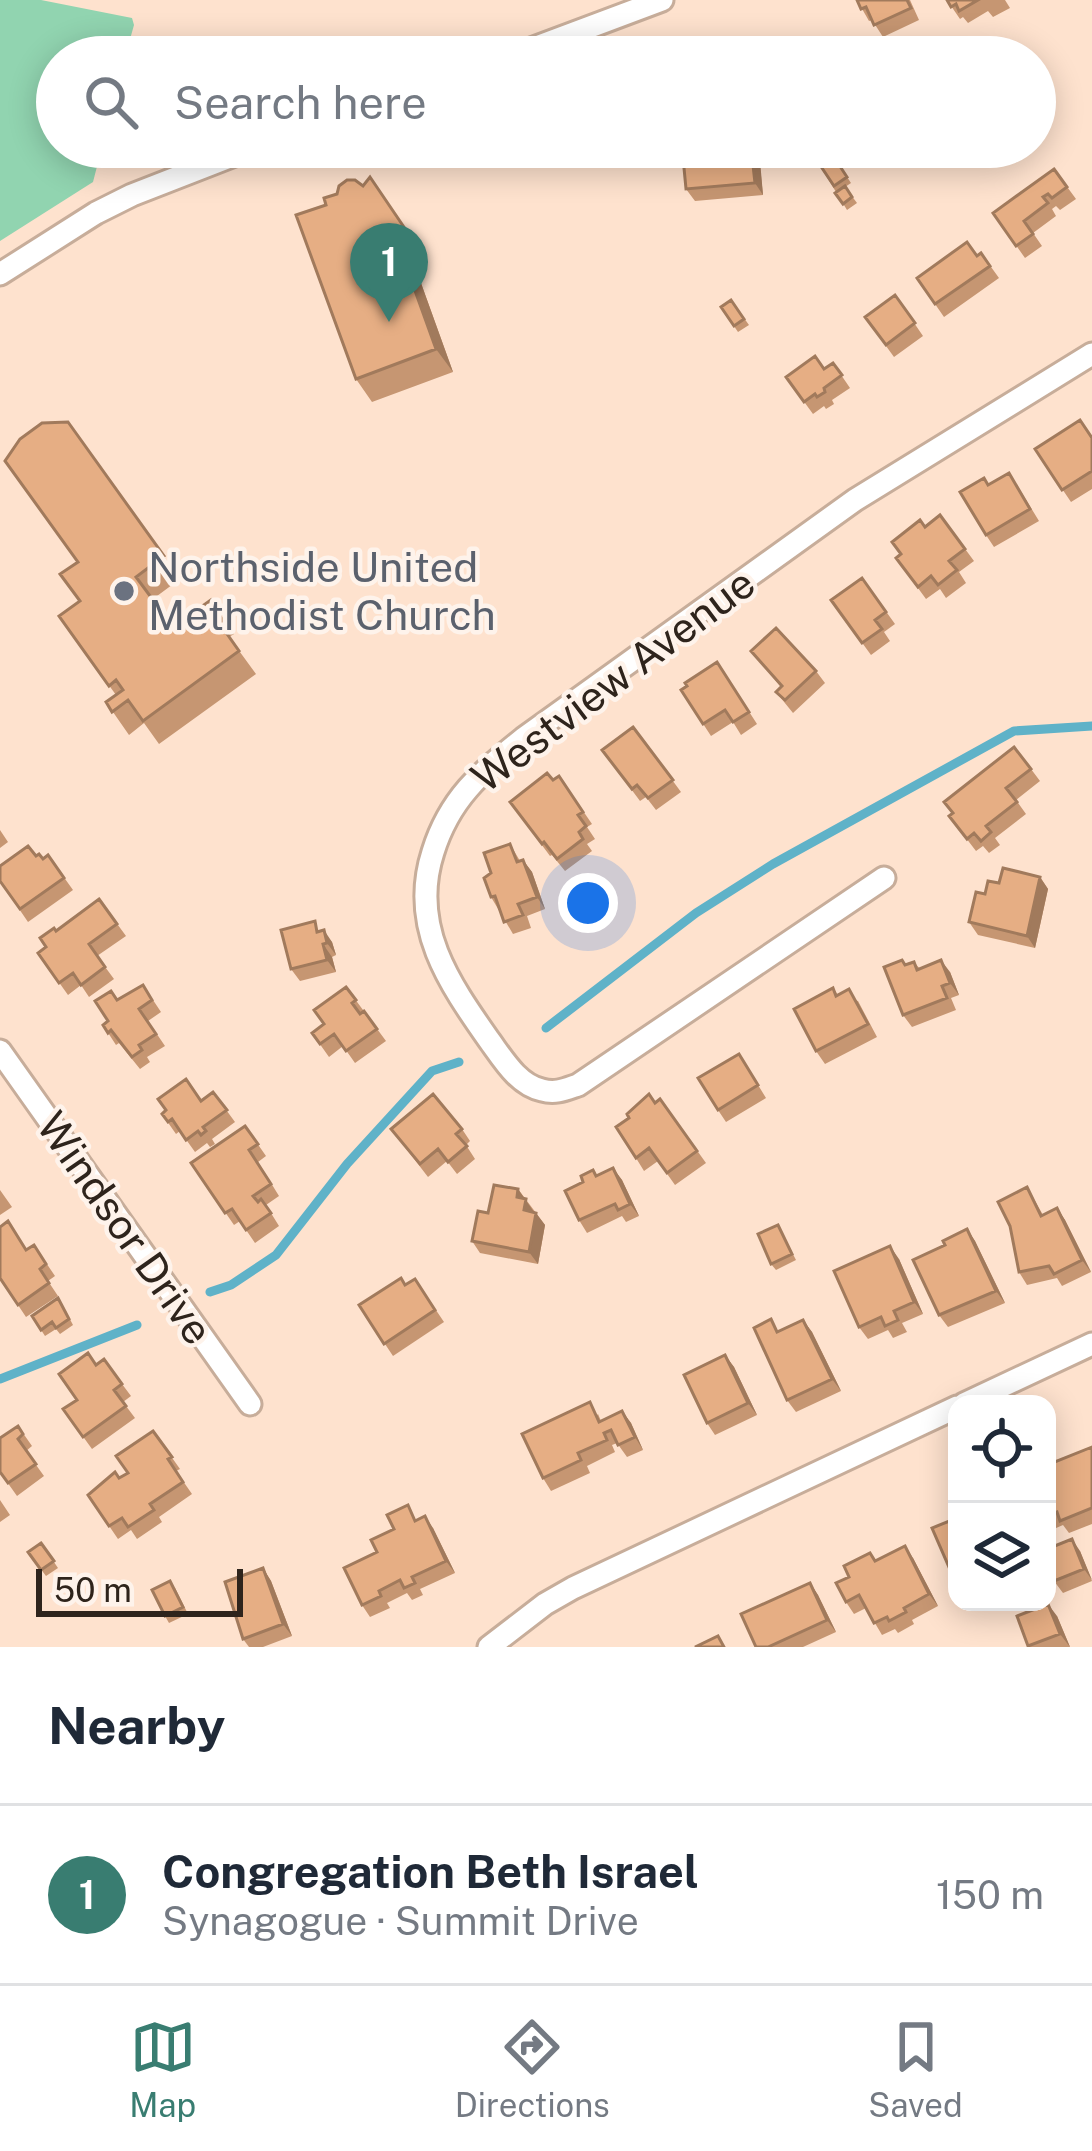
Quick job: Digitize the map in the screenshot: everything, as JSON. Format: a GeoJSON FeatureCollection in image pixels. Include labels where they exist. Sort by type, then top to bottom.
{"type":"FeatureCollection","features":[{"type":"Feature","properties":{"kind":"street"},"geometry":{"type":"LineString","coordinates":[[566,36],[662,0]]}},
{"type":"Feature","properties":{"kind":"street"},"geometry":{"type":"LineString","coordinates":[[0,274],[97,213],[202,168]]}},
{"type":"Feature","properties":{"kind":"street","name":"Westview Avenue"},"geometry":{"type":"LineString","coordinates":[[884,878],[578,1084],[558,1092],[538,1090],[520,1079],[450,984],[434,946],[426,885],[432,853],[456,801],[475,778],[524,737],[856,500],[1092,354]]}},
{"type":"Feature","properties":{"kind":"street","name":"Windsor Drive"},"geometry":{"type":"LineString","coordinates":[[0,1051],[250,1404]]}},
{"type":"Feature","properties":{"kind":"street"},"geometry":{"type":"LineString","coordinates":[[984,1395],[1092,1344]]}},
{"type":"Feature","properties":{"kind":"street"},"geometry":{"type":"LineString","coordinates":[[489,1647],[573,1588],[948,1412]]}},
{"type":"Feature","properties":{"kind":"green space"},"geometry":{"type":"Polygon","coordinates":[[[0,0],[41,0],[132,18],[131,36],[36,36],[36,168],[97,168],[93,182],[0,241],[0,0]]]}},
{"type":"Feature","properties":{"kind":"building"},"geometry":{"type":"Polygon","coordinates":[[[857,0],[907,0],[911,8],[874,25],[857,0]]]}},
{"type":"Feature","properties":{"kind":"building"},"geometry":{"type":"Polygon","coordinates":[[[947,0],[978,0],[959,11],[947,0]]]}},
{"type":"Feature","properties":{"kind":"building"},"geometry":{"type":"Polygon","coordinates":[[[684,168],[753,168],[755,183],[686,189],[684,168]]]}},
{"type":"Feature","properties":{"kind":"building"},"geometry":{"type":"Polygon","coordinates":[[[822,168],[841,168],[847,177],[834,186],[822,168]]]}},
{"type":"Feature","properties":{"kind":"building"},"geometry":{"type":"Polygon","coordinates":[[[1054,169],[1067,187],[1052,198],[1043,197],[1048,203],[1024,221],[1033,234],[1016,246],[993,213],[1054,169]]]}},
{"type":"Feature","properties":{"kind":"building"},"geometry":{"type":"Polygon","coordinates":[[[370,177],[412,239],[400,249],[436,349],[356,379],[296,215],[326,205],[324,198],[337,194],[347,180],[363,186],[370,177]]]}},
{"type":"Feature","properties":{"kind":"building"},"geometry":{"type":"Polygon","coordinates":[[[845,186],[852,197],[843,204],[835,193],[845,186]]]}},
{"type":"Feature","properties":{"kind":"building"},"geometry":{"type":"Polygon","coordinates":[[[967,242],[990,266],[935,304],[917,278],[967,242]]]}},
{"type":"Feature","properties":{"kind":"building"},"geometry":{"type":"Polygon","coordinates":[[[895,295],[915,323],[886,345],[865,317],[895,295]]]}},
{"type":"Feature","properties":{"kind":"building"},"geometry":{"type":"Polygon","coordinates":[[[731,300],[744,319],[734,326],[721,307],[731,300]]]}},
{"type":"Feature","properties":{"kind":"building"},"geometry":{"type":"Polygon","coordinates":[[[815,356],[824,369],[833,363],[842,375],[825,392],[804,402],[786,377],[815,356]]]}},
{"type":"Feature","properties":{"kind":"building"},"geometry":{"type":"Polygon","coordinates":[[[1080,420],[1092,438],[1092,471],[1062,490],[1035,449],[1080,420]]]}},
{"type":"Feature","properties":{"kind":"building","name":"Northside United Methodist Church"},"geometry":{"type":"Polygon","coordinates":[[[68,422],[164,556],[136,577],[173,627],[211,600],[218,611],[213,614],[239,651],[143,721],[128,700],[112,712],[106,702],[123,690],[116,680],[109,686],[59,616],[80,601],[60,574],[78,562],[5,461],[20,439],[42,423],[68,422]]]}},
{"type":"Feature","properties":{"kind":"building"},"geometry":{"type":"Polygon","coordinates":[[[1009,473],[1030,509],[986,535],[960,492],[984,478],[988,485],[1009,473]]]}},
{"type":"Feature","properties":{"kind":"building"},"geometry":{"type":"Polygon","coordinates":[[[940,515],[965,549],[949,561],[957,570],[938,585],[931,576],[918,587],[896,558],[901,554],[892,542],[920,520],[925,527],[940,515]]]}},
{"type":"Feature","properties":{"kind":"building"},"geometry":{"type":"Polygon","coordinates":[[[862,578],[886,612],[875,620],[882,629],[862,643],[831,600],[862,578]]]}},
{"type":"Feature","properties":{"kind":"building"},"geometry":{"type":"Polygon","coordinates":[[[776,628],[816,671],[785,700],[776,692],[782,686],[751,651],[776,628]]]}},
{"type":"Feature","properties":{"kind":"building"},"geometry":{"type":"Polygon","coordinates":[[[717,662],[749,712],[733,722],[725,710],[703,724],[681,690],[717,662]]]}},
{"type":"Feature","properties":{"kind":"building"},"geometry":{"type":"Polygon","coordinates":[[[633,727],[673,780],[648,798],[637,785],[632,789],[602,750],[633,727]]]}},
{"type":"Feature","properties":{"kind":"building"},"geometry":{"type":"Polygon","coordinates":[[[1014,747],[1031,769],[1006,788],[1017,802],[986,826],[991,832],[981,841],[974,833],[967,839],[944,802],[1014,747]]]}},
{"type":"Feature","properties":{"kind":"building"},"geometry":{"type":"Polygon","coordinates":[[[547,773],[553,780],[559,776],[583,812],[578,815],[586,826],[579,832],[583,839],[557,859],[510,802],[547,773]]]}},
{"type":"Feature","properties":{"kind":"building"},"geometry":{"type":"Polygon","coordinates":[[[510,844],[517,862],[523,860],[537,897],[518,904],[523,915],[504,922],[484,878],[491,873],[484,853],[510,844]]]}},
{"type":"Feature","properties":{"kind":"building"},"geometry":{"type":"Polygon","coordinates":[[[28,846],[36,856],[48,855],[64,878],[20,909],[0,881],[0,866],[28,846]]]}},
{"type":"Feature","properties":{"kind":"building"},"geometry":{"type":"Polygon","coordinates":[[[1003,868],[1040,877],[1027,936],[969,922],[976,892],[985,894],[988,881],[999,883],[1003,868]]]}},
{"type":"Feature","properties":{"kind":"building"},"geometry":{"type":"Polygon","coordinates":[[[99,899],[117,924],[89,944],[105,967],[81,985],[73,973],[59,983],[38,953],[46,947],[40,938],[99,899]]]}},
{"type":"Feature","properties":{"kind":"building"},"geometry":{"type":"Polygon","coordinates":[[[315,921],[317,932],[324,930],[327,960],[291,969],[281,930],[315,921]]]}},
{"type":"Feature","properties":{"kind":"building"},"geometry":{"type":"Polygon","coordinates":[[[902,960],[905,965],[914,962],[917,970],[941,960],[950,983],[942,986],[947,998],[903,1015],[884,967],[902,960]]]}},
{"type":"Feature","properties":{"kind":"building"},"geometry":{"type":"Polygon","coordinates":[[[143,985],[152,1000],[139,1009],[156,1034],[139,1045],[142,1050],[132,1057],[111,1030],[108,1033],[103,1025],[108,1021],[95,1001],[111,991],[117,1000],[143,985]]]}},
{"type":"Feature","properties":{"kind":"building"},"geometry":{"type":"Polygon","coordinates":[[[346,987],[360,1014],[364,1011],[377,1029],[346,1051],[334,1034],[320,1044],[312,1033],[324,1024],[314,1010],[346,987]]]}},
{"type":"Feature","properties":{"kind":"building"},"geometry":{"type":"Polygon","coordinates":[[[833,988],[836,996],[849,989],[868,1024],[816,1051],[794,1009],[833,988]]]}},
{"type":"Feature","properties":{"kind":"building"},"geometry":{"type":"Polygon","coordinates":[[[739,1054],[758,1085],[718,1110],[698,1078],[739,1054]]]}},
{"type":"Feature","properties":{"kind":"building"},"geometry":{"type":"Polygon","coordinates":[[[186,1079],[201,1101],[213,1092],[227,1110],[203,1127],[206,1131],[201,1135],[198,1131],[186,1140],[172,1119],[168,1122],[162,1114],[166,1110],[158,1099],[186,1079]]]}},
{"type":"Feature","properties":{"kind":"building"},"geometry":{"type":"Polygon","coordinates":[[[433,1094],[462,1129],[456,1134],[467,1146],[448,1162],[438,1149],[420,1164],[391,1129],[433,1094]]]}},
{"type":"Feature","properties":{"kind":"building"},"geometry":{"type":"Polygon","coordinates":[[[649,1094],[655,1103],[660,1099],[697,1151],[667,1173],[649,1148],[636,1158],[616,1127],[649,1094]]]}},
{"type":"Feature","properties":{"kind":"building"},"geometry":{"type":"Polygon","coordinates":[[[245,1126],[258,1144],[249,1150],[271,1184],[253,1196],[271,1213],[246,1230],[232,1209],[225,1213],[191,1163],[245,1126]]]}},
{"type":"Feature","properties":{"kind":"building"},"geometry":{"type":"Polygon","coordinates":[[[613,1168],[630,1204],[618,1210],[615,1204],[579,1220],[565,1191],[583,1182],[581,1176],[593,1170],[596,1176],[613,1168]]]}},
{"type":"Feature","properties":{"kind":"building"},"geometry":{"type":"Polygon","coordinates":[[[494,1185],[518,1189],[517,1197],[526,1199],[524,1210],[536,1213],[529,1252],[472,1241],[478,1211],[488,1213],[494,1185]]]}},
{"type":"Feature","properties":{"kind":"building"},"geometry":{"type":"Polygon","coordinates":[[[1027,1187],[1041,1216],[1057,1208],[1082,1260],[1054,1274],[1049,1266],[1019,1272],[1010,1226],[998,1202],[1027,1187]]]}},
{"type":"Feature","properties":{"kind":"building"},"geometry":{"type":"Polygon","coordinates":[[[8,1221],[26,1250],[34,1245],[46,1264],[40,1269],[49,1283],[18,1305],[0,1278],[0,1227],[8,1221]]]}},
{"type":"Feature","properties":{"kind":"building"},"geometry":{"type":"Polygon","coordinates":[[[778,1225],[792,1254],[771,1264],[758,1234],[778,1225]]]}},
{"type":"Feature","properties":{"kind":"building"},"geometry":{"type":"Polygon","coordinates":[[[967,1229],[996,1291],[939,1315],[913,1260],[967,1229]]]}},
{"type":"Feature","properties":{"kind":"building"},"geometry":{"type":"Polygon","coordinates":[[[890,1246],[914,1302],[894,1311],[898,1320],[885,1326],[881,1317],[859,1327],[834,1271],[890,1246]]]}},
{"type":"Feature","properties":{"kind":"building"},"geometry":{"type":"Polygon","coordinates":[[[401,1278],[405,1285],[415,1279],[435,1310],[384,1344],[359,1305],[401,1278]]]}},
{"type":"Feature","properties":{"kind":"building"},"geometry":{"type":"Polygon","coordinates":[[[58,1298],[69,1319],[56,1328],[52,1322],[41,1330],[32,1316],[58,1298]]]}},
{"type":"Feature","properties":{"kind":"building"},"geometry":{"type":"Polygon","coordinates":[[[771,1319],[777,1332],[803,1320],[832,1379],[787,1400],[754,1328],[771,1319]]]}},
{"type":"Feature","properties":{"kind":"building"},"geometry":{"type":"Polygon","coordinates":[[[88,1353],[96,1365],[104,1359],[122,1384],[114,1390],[126,1406],[83,1437],[63,1409],[77,1400],[59,1374],[88,1353]]]}},
{"type":"Feature","properties":{"kind":"building"},"geometry":{"type":"Polygon","coordinates":[[[725,1355],[748,1403],[707,1423],[684,1375],[725,1355]]]}},
{"type":"Feature","properties":{"kind":"building"},"geometry":{"type":"Polygon","coordinates":[[[590,1402],[599,1422],[622,1411],[635,1437],[618,1445],[611,1430],[604,1433],[607,1440],[578,1453],[581,1460],[543,1478],[522,1434],[590,1402]]]}},
{"type":"Feature","properties":{"kind":"building"},"geometry":{"type":"Polygon","coordinates":[[[18,1426],[23,1434],[18,1439],[36,1464],[8,1483],[0,1472],[0,1438],[18,1426]]]}},
{"type":"Feature","properties":{"kind":"building"},"geometry":{"type":"Polygon","coordinates":[[[153,1431],[183,1482],[150,1504],[154,1510],[128,1527],[122,1518],[109,1526],[88,1495],[115,1472],[119,1478],[128,1473],[116,1456],[153,1431]]]}},
{"type":"Feature","properties":{"kind":"building"},"geometry":{"type":"Polygon","coordinates":[[[1092,1447],[1092,1508],[1060,1521],[1056,1512],[1056,1461],[1092,1447]]]}},
{"type":"Feature","properties":{"kind":"building"},"geometry":{"type":"Polygon","coordinates":[[[408,1505],[415,1521],[425,1516],[446,1561],[412,1577],[415,1583],[404,1588],[400,1580],[362,1605],[344,1568],[377,1552],[371,1540],[394,1529],[387,1515],[408,1505]]]}},
{"type":"Feature","properties":{"kind":"building"},"geometry":{"type":"Polygon","coordinates":[[[948,1522],[948,1565],[932,1528],[948,1522]]]}},
{"type":"Feature","properties":{"kind":"building"},"geometry":{"type":"Polygon","coordinates":[[[1072,1539],[1084,1569],[1056,1580],[1056,1545],[1072,1539]]]}},
{"type":"Feature","properties":{"kind":"building"},"geometry":{"type":"Polygon","coordinates":[[[41,1543],[54,1561],[41,1570],[28,1552],[41,1543]]]}},
{"type":"Feature","properties":{"kind":"building"},"geometry":{"type":"Polygon","coordinates":[[[905,1546],[929,1594],[889,1621],[887,1617],[874,1623],[859,1595],[846,1602],[836,1583],[849,1577],[844,1566],[870,1553],[875,1561],[905,1546]]]}},
{"type":"Feature","properties":{"kind":"building"},"geometry":{"type":"Polygon","coordinates":[[[263,1568],[283,1624],[243,1639],[225,1582],[263,1568]]]}},
{"type":"Feature","properties":{"kind":"building"},"geometry":{"type":"Polygon","coordinates":[[[170,1581],[183,1607],[165,1616],[152,1590],[170,1581]]]}},
{"type":"Feature","properties":{"kind":"building"},"geometry":{"type":"Polygon","coordinates":[[[810,1583],[827,1620],[768,1647],[756,1647],[741,1614],[810,1583]]]}},
{"type":"Feature","properties":{"kind":"building"},"geometry":{"type":"Polygon","coordinates":[[[1051,1611],[1060,1634],[1028,1646],[1017,1616],[1051,1611]]]}},
{"type":"Feature","properties":{"kind":"building"},"geometry":{"type":"Polygon","coordinates":[[[718,1636],[724,1647],[695,1647],[718,1636]]]}},
{"type":"Feature","properties":{"kind":"waterway"},"geometry":{"type":"LineString","coordinates":[[546,1028],[696,913],[773,864],[1014,731],[1092,726]]}},
{"type":"Feature","properties":{"kind":"waterway"},"geometry":{"type":"LineString","coordinates":[[210,1292],[231,1285],[276,1255],[347,1164],[432,1071],[459,1062]]}},
{"type":"Feature","properties":{"kind":"waterway"},"geometry":{"type":"LineString","coordinates":[[0,1379],[137,1325]]}},
{"type":"Feature","properties":{"kind":"place","name":"Congregation Beth Israel"},"geometry":{"type":"Point","coordinates":[389,322]}},
{"type":"Feature","properties":{"kind":"place","name":"Northside United Methodist Church"},"geometry":{"type":"Point","coordinates":[124,591]}}]}
